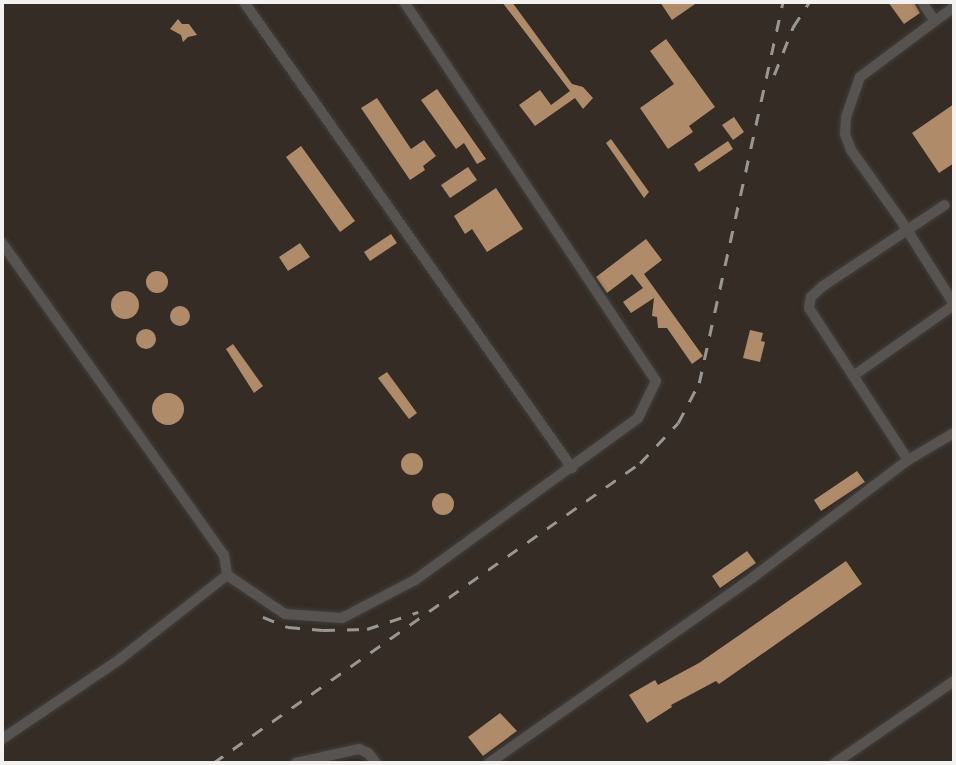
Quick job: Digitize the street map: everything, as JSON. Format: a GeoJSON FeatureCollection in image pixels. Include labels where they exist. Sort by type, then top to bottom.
{"type":"FeatureCollection","features":[{"type":"Feature","properties":{"kind":"street"},"geometry":{"type":"LineString","coordinates":[[244,2],[572,468]]}},
{"type":"Feature","properties":{"kind":"street"},"geometry":{"type":"LineString","coordinates":[[2,243],[224,555],[227,575],[285,614],[342,618],[415,580],[638,418],[656,382],[404,2]]}},
{"type":"Feature","properties":{"kind":"street"},"geometry":{"type":"LineString","coordinates":[[922,2],[935,21]]}},
{"type":"Feature","properties":{"kind":"street"},"geometry":{"type":"LineString","coordinates":[[853,376],[954,304],[907,229],[851,150],[845,134],[846,117],[860,77],[954,7]]}},
{"type":"Feature","properties":{"kind":"street"},"geometry":{"type":"LineString","coordinates":[[908,460],[813,317],[811,297],[823,286],[945,205]]}},
{"type":"Feature","properties":{"kind":"street"},"geometry":{"type":"LineString","coordinates":[[489,763],[752,578],[908,460],[954,433]]}},
{"type":"Feature","properties":{"kind":"street"},"geometry":{"type":"LineString","coordinates":[[2,739],[120,659],[227,575]]}},
{"type":"Feature","properties":{"kind":"street"},"geometry":{"type":"LineString","coordinates":[[835,763],[954,681]]}},
{"type":"Feature","properties":{"kind":"street"},"geometry":{"type":"LineString","coordinates":[[296,763],[359,749],[376,763]]}},
{"type":"Feature","properties":{"kind":"shaded area"},"geometry":{"type":"Polygon","coordinates":[[[2,2],[954,2],[954,763],[2,763],[2,2]]]}},
{"type":"Feature","properties":{"kind":"building"},"geometry":{"type":"Polygon","coordinates":[[[502,2],[512,2],[572,84],[583,87],[593,98],[583,109],[575,98],[535,126],[519,105],[540,90],[551,105],[570,91],[502,2]]]}},
{"type":"Feature","properties":{"kind":"building"},"geometry":{"type":"Polygon","coordinates":[[[660,2],[698,2],[672,20],[660,2]]]}},
{"type":"Feature","properties":{"kind":"building"},"geometry":{"type":"Polygon","coordinates":[[[888,2],[914,2],[920,13],[904,24],[888,2]]]}},
{"type":"Feature","properties":{"kind":"building"},"geometry":{"type":"Polygon","coordinates":[[[178,19],[182,24],[189,24],[197,35],[188,37],[183,42],[181,35],[170,29],[178,19]]]}},
{"type":"Feature","properties":{"kind":"building"},"geometry":{"type":"Polygon","coordinates":[[[666,39],[715,107],[689,126],[693,132],[668,149],[640,108],[674,84],[650,51],[666,39]]]}},
{"type":"Feature","properties":{"kind":"building"},"geometry":{"type":"Polygon","coordinates":[[[437,89],[486,159],[477,164],[464,143],[456,149],[421,100],[437,89]]]}},
{"type":"Feature","properties":{"kind":"building"},"geometry":{"type":"Polygon","coordinates":[[[377,98],[411,149],[424,140],[436,156],[423,166],[425,170],[410,180],[361,108],[377,98]]]}},
{"type":"Feature","properties":{"kind":"building"},"geometry":{"type":"Polygon","coordinates":[[[954,104],[954,163],[939,173],[912,133],[954,104]]]}},
{"type":"Feature","properties":{"kind":"building"},"geometry":{"type":"Polygon","coordinates":[[[734,117],[744,132],[733,140],[722,125],[734,117]]]}},
{"type":"Feature","properties":{"kind":"building"},"geometry":{"type":"Polygon","coordinates":[[[611,139],[649,192],[644,198],[606,143],[611,139]]]}},
{"type":"Feature","properties":{"kind":"building"},"geometry":{"type":"Polygon","coordinates":[[[728,141],[733,149],[699,172],[694,164],[728,141]]]}},
{"type":"Feature","properties":{"kind":"building"},"geometry":{"type":"Polygon","coordinates":[[[301,146],[355,221],[340,232],[286,157],[301,146]]]}},
{"type":"Feature","properties":{"kind":"building"},"geometry":{"type":"Polygon","coordinates":[[[468,167],[477,180],[450,198],[441,185],[468,167]]]}},
{"type":"Feature","properties":{"kind":"building"},"geometry":{"type":"Polygon","coordinates":[[[496,188],[523,229],[487,252],[472,229],[465,234],[454,216],[496,188]]]}},
{"type":"Feature","properties":{"kind":"building"},"geometry":{"type":"Polygon","coordinates":[[[391,234],[397,243],[370,261],[364,252],[391,234]]]}},
{"type":"Feature","properties":{"kind":"building"},"geometry":{"type":"Polygon","coordinates":[[[646,239],[662,260],[644,274],[703,356],[692,364],[667,328],[658,328],[657,317],[652,316],[654,298],[631,313],[623,302],[643,288],[632,274],[607,293],[596,277],[646,239]]]}},
{"type":"Feature","properties":{"kind":"building"},"geometry":{"type":"Polygon","coordinates":[[[300,243],[310,257],[288,271],[279,257],[300,243]]]}},
{"type":"Feature","properties":{"kind":"building"},"geometry":{"type":"Polygon","coordinates":[[[157,271],[165,274],[168,282],[165,290],[157,293],[149,290],[146,282],[149,274],[157,271]]]}},
{"type":"Feature","properties":{"kind":"building"},"geometry":{"type":"Polygon","coordinates":[[[125,291],[135,295],[139,305],[135,315],[125,319],[115,315],[111,305],[115,295],[125,291]]]}},
{"type":"Feature","properties":{"kind":"building"},"geometry":{"type":"Polygon","coordinates":[[[180,306],[187,309],[190,316],[187,323],[180,326],[173,323],[170,316],[173,309],[180,306]]]}},
{"type":"Feature","properties":{"kind":"building"},"geometry":{"type":"Polygon","coordinates":[[[146,329],[153,332],[156,339],[153,346],[146,349],[139,346],[136,339],[139,332],[146,329]]]}},
{"type":"Feature","properties":{"kind":"building"},"geometry":{"type":"Polygon","coordinates":[[[750,330],[763,333],[761,341],[765,342],[760,362],[743,358],[750,330]]]}},
{"type":"Feature","properties":{"kind":"building"},"geometry":{"type":"Polygon","coordinates":[[[233,344],[263,386],[254,393],[226,349],[233,344]]]}},
{"type":"Feature","properties":{"kind":"building"},"geometry":{"type":"Polygon","coordinates":[[[387,372],[417,413],[409,419],[378,378],[387,372]]]}},
{"type":"Feature","properties":{"kind":"building"},"geometry":{"type":"Polygon","coordinates":[[[168,393],[179,398],[184,409],[179,420],[168,425],[157,420],[152,409],[157,398],[168,393]]]}},
{"type":"Feature","properties":{"kind":"building"},"geometry":{"type":"Polygon","coordinates":[[[412,453],[420,456],[423,464],[420,472],[412,475],[404,472],[401,464],[404,456],[412,453]]]}},
{"type":"Feature","properties":{"kind":"building"},"geometry":{"type":"Polygon","coordinates":[[[857,471],[865,482],[821,511],[814,500],[857,471]]]}},
{"type":"Feature","properties":{"kind":"building"},"geometry":{"type":"Polygon","coordinates":[[[443,493],[451,496],[454,504],[451,512],[443,515],[435,512],[432,504],[435,496],[443,493]]]}},
{"type":"Feature","properties":{"kind":"building"},"geometry":{"type":"Polygon","coordinates":[[[747,551],[756,563],[720,588],[712,576],[747,551]]]}},
{"type":"Feature","properties":{"kind":"building"},"geometry":{"type":"Polygon","coordinates":[[[846,561],[862,584],[719,684],[716,681],[671,705],[672,707],[647,723],[629,695],[655,680],[658,685],[699,663],[846,561]]]}},
{"type":"Feature","properties":{"kind":"building"},"geometry":{"type":"Polygon","coordinates":[[[500,713],[517,731],[483,756],[468,737],[500,713]]]}},
{"type":"Feature","properties":{"kind":"railway"},"geometry":{"type":"LineString","coordinates":[[213,763],[640,463],[678,423],[699,383],[783,2]]}},
{"type":"Feature","properties":{"kind":"railway"},"geometry":{"type":"LineString","coordinates":[[774,75],[793,27],[809,2]]}},
{"type":"Feature","properties":{"kind":"railway"},"geometry":{"type":"LineString","coordinates":[[263,617],[288,627],[323,630],[367,629],[418,612]]}}]}
